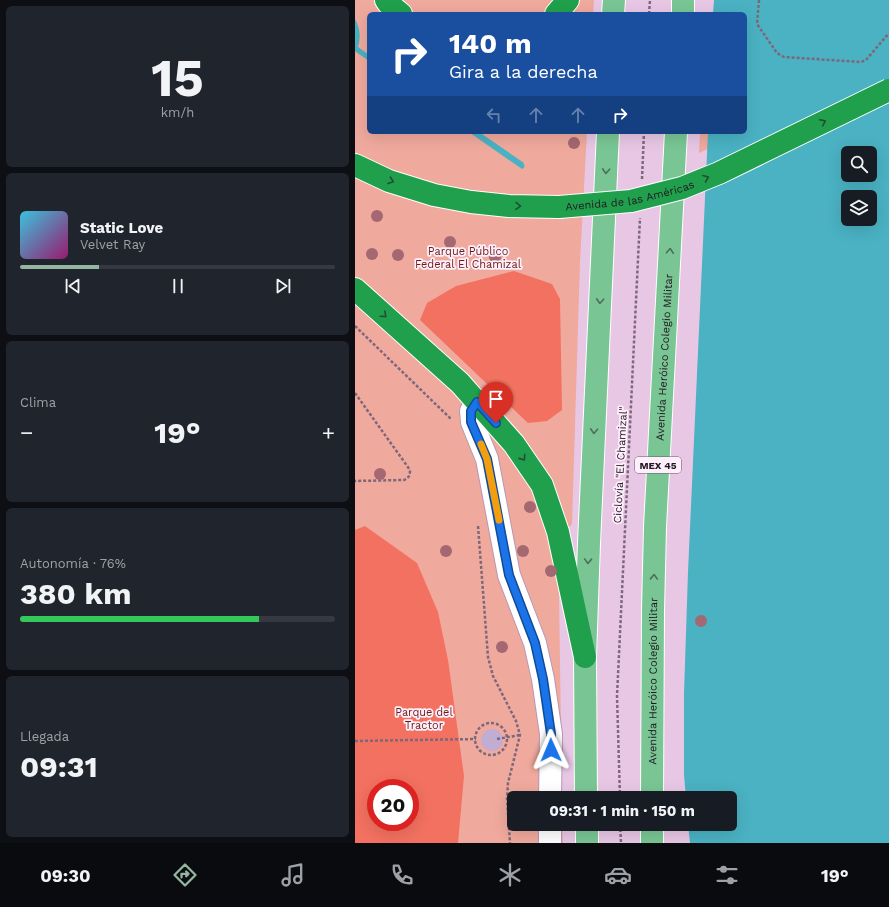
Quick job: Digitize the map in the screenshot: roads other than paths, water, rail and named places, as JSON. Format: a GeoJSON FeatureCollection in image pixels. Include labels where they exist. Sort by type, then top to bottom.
{"type":"FeatureCollection","features":[{"type":"Feature","properties":{"kind":"highway"},"geometry":{"type":"LineString","coordinates":[[386,0],[399,12]]}},
{"type":"Feature","properties":{"kind":"highway"},"geometry":{"type":"LineString","coordinates":[[557,12],[568,0]]}},
{"type":"Feature","properties":{"kind":"highway","name":"Avenida de las Américas"},"geometry":{"type":"LineString","coordinates":[[355,165],[389,181],[434,195],[471,202],[509,206],[559,207],[631,201],[683,188],[719,174],[889,90]]}},
{"type":"Feature","properties":{"kind":"highway"},"geometry":{"type":"LineString","coordinates":[[355,289],[447,370],[514,444],[542,485],[558,532],[585,656]]}},
{"type":"Feature","properties":{"kind":"main road"},"geometry":{"type":"LineString","coordinates":[[613,12],[614,0]]}},
{"type":"Feature","properties":{"kind":"main road"},"geometry":{"type":"LineString","coordinates":[[683,0],[683,12]]}},
{"type":"Feature","properties":{"kind":"main road"},"geometry":{"type":"LineString","coordinates":[[587,791],[585,656],[607,134]]}},
{"type":"Feature","properties":{"kind":"main road","name":"Avenida Heróico Colegio Militar"},"geometry":{"type":"LineString","coordinates":[[652,791],[652,618],[655,527],[676,134]]}},
{"type":"Feature","properties":{"kind":"main road"},"geometry":{"type":"LineString","coordinates":[[587,831],[587,843]]}},
{"type":"Feature","properties":{"kind":"lane"},"geometry":{"type":"LineString","coordinates":[[477,402],[471,411],[471,422],[487,459],[509,575],[535,643],[543,679],[551,734],[550,791]]}},
{"type":"Feature","properties":{"kind":"lane"},"geometry":{"type":"LineString","coordinates":[[550,831],[550,843]]}},
{"type":"Feature","properties":{"kind":"water"},"geometry":{"type":"Polygon","coordinates":[[[714,0],[889,0],[889,843],[690,843],[689,831],[737,831],[737,791],[685,791],[684,694],[688,572],[708,134],[747,134],[747,12],[713,12],[714,0]]]}},
{"type":"Feature","properties":{"kind":"water"},"geometry":{"type":"Polygon","coordinates":[[[355,19],[359,33],[358,47],[367,54],[367,57],[356,49],[355,51],[355,19]]]}},
{"type":"Feature","properties":{"kind":"water"},"geometry":{"type":"Polygon","coordinates":[[[476,134],[482,134],[524,163],[522,166],[476,134]]]}},
{"type":"Feature","properties":{"kind":"waterway"},"geometry":{"type":"LineString","coordinates":[[356,49],[367,57]]}},
{"type":"Feature","properties":{"kind":"waterway"},"geometry":{"type":"LineString","coordinates":[[476,134],[522,166]]}},
{"type":"Feature","properties":{"kind":"park label","name":"Parque Público Federal El Chamizal"},"geometry":{"type":"Point","coordinates":[468,257]}},
{"type":"Feature","properties":{"kind":"park label","name":"Parque del Tractor"},"geometry":{"type":"Point","coordinates":[424,718]}}]}
